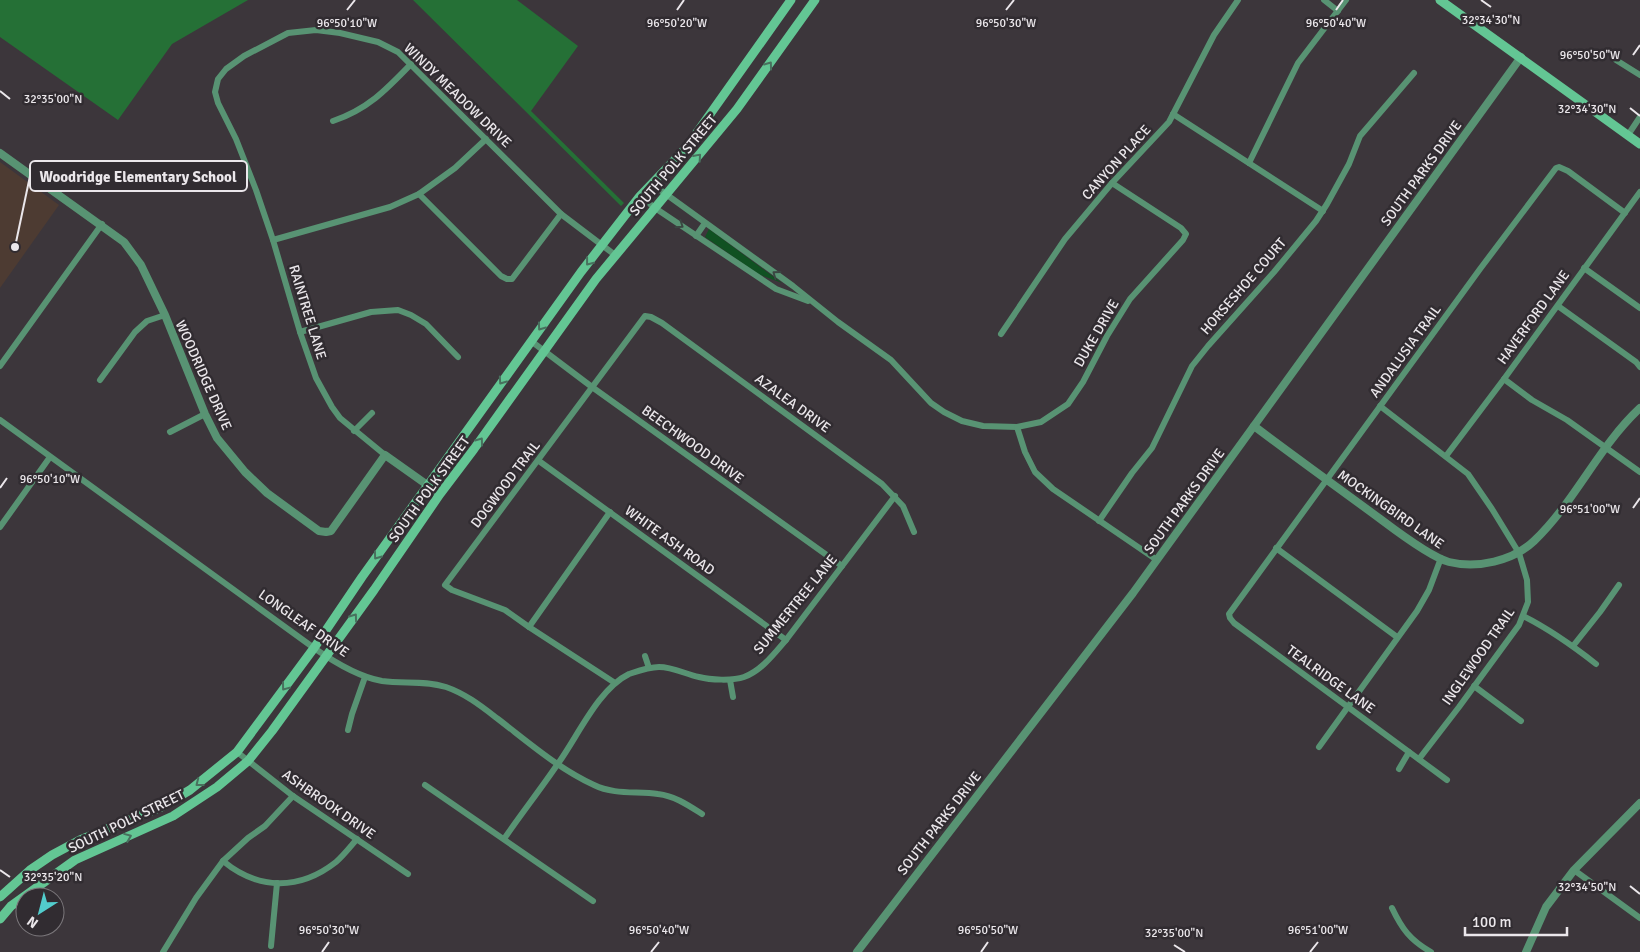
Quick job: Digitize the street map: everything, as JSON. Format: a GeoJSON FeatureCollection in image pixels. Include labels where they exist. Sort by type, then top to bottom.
{"type":"FeatureCollection","features":[{"type":"Feature","properties":{"kind":"main road","name":"SOUTH POLK STREET"},"geometry":{"type":"LineString","coordinates":[[0,897],[30,870],[52,855],[80,840],[161,807],[190,790],[237,752],[314,648],[362,577],[531,341],[640,196],[686,148],[791,0]]}},
{"type":"Feature","properties":{"kind":"main road","name":"SOUTH POLK STREET"},"geometry":{"type":"LineString","coordinates":[[0,919],[11,906],[75,860],[157,825],[173,816],[218,787],[248,761],[272,731],[374,590],[440,494],[615,255],[737,109],[816,0]]}},
{"type":"Feature","properties":{"kind":"main road"},"geometry":{"type":"LineString","coordinates":[[1447,2],[1640,144]]}},
{"type":"Feature","properties":{"kind":"street","name":"CANYON PLACE"},"geometry":{"type":"LineString","coordinates":[[1001,334],[1065,239],[1112,183],[1169,122],[1214,35],[1238,0]]}},
{"type":"Feature","properties":{"kind":"street"},"geometry":{"type":"LineString","coordinates":[[1324,0],[1338,11]]}},
{"type":"Feature","properties":{"kind":"street"},"geometry":{"type":"LineString","coordinates":[[1249,163],[1298,63],[1346,0]]}},
{"type":"Feature","properties":{"kind":"street","name":"WINDY MEADOW DRIVE"},"geometry":{"type":"LineString","coordinates":[[215,92],[218,79],[226,69],[244,56],[288,33],[316,30],[340,33],[378,42],[398,52],[561,214],[615,255]]}},
{"type":"Feature","properties":{"kind":"street","name":"SOUTH PARKS DRIVE"},"geometry":{"type":"LineString","coordinates":[[857,952],[1157,560],[1521,57]]}},
{"type":"Feature","properties":{"kind":"street"},"geometry":{"type":"LineString","coordinates":[[1616,60],[1640,76]]}},
{"type":"Feature","properties":{"kind":"street"},"geometry":{"type":"LineString","coordinates":[[333,121],[367,106],[393,84],[411,64]]}},
{"type":"Feature","properties":{"kind":"street","name":"HORSESHOE COURT"},"geometry":{"type":"LineString","coordinates":[[1099,521],[1152,448],[1192,366],[1274,272],[1322,211],[1348,164],[1360,136],[1414,73]]}},
{"type":"Feature","properties":{"kind":"street","name":"RAINTREE LANE"},"geometry":{"type":"LineString","coordinates":[[215,92],[256,190],[316,378],[332,407],[340,418],[354,431],[440,494]]}},
{"type":"Feature","properties":{"kind":"street"},"geometry":{"type":"LineString","coordinates":[[1173,114],[1322,211]]}},
{"type":"Feature","properties":{"kind":"street"},"geometry":{"type":"LineString","coordinates":[[1628,135],[1640,116]]}},
{"type":"Feature","properties":{"kind":"street"},"geometry":{"type":"LineString","coordinates":[[273,240],[390,207],[419,194],[455,168],[486,139]]}},
{"type":"Feature","properties":{"kind":"street","name":"WOODRIDGE DRIVE"},"geometry":{"type":"LineString","coordinates":[[0,153],[102,224],[124,242],[137,259],[164,315],[217,438],[245,472],[267,493],[319,531],[331,531],[385,455]]}},
{"type":"Feature","properties":{"kind":"street","name":"ANDALUSIA TRAIL"},"geometry":{"type":"LineString","coordinates":[[1230,618],[1231,610],[1556,168],[1559,167],[1568,171],[1625,213]]}},
{"type":"Feature","properties":{"kind":"street","name":"DUKE DRIVE"},"geometry":{"type":"LineString","coordinates":[[814,304],[890,360],[931,403],[944,412],[962,421],[983,426],[1017,427],[1041,422],[1068,404],[1083,382],[1107,336],[1130,299],[1183,240],[1186,234],[1181,228],[1112,183]]}},
{"type":"Feature","properties":{"kind":"street"},"geometry":{"type":"LineString","coordinates":[[652,184],[814,304]]}},
{"type":"Feature","properties":{"kind":"street","name":"HAVERFORD LANE"},"geometry":{"type":"LineString","coordinates":[[1446,456],[1504,380],[1640,192]]}},
{"type":"Feature","properties":{"kind":"street"},"geometry":{"type":"LineString","coordinates":[[419,194],[494,270],[507,279],[512,279],[561,214]]}},
{"type":"Feature","properties":{"kind":"street"},"geometry":{"type":"LineString","coordinates":[[640,196],[776,289],[814,304]]}},
{"type":"Feature","properties":{"kind":"street"},"geometry":{"type":"LineString","coordinates":[[696,236],[705,223]]}},
{"type":"Feature","properties":{"kind":"street"},"geometry":{"type":"LineString","coordinates":[[0,366],[102,224]]}},
{"type":"Feature","properties":{"kind":"street"},"geometry":{"type":"LineString","coordinates":[[1584,268],[1640,308]]}},
{"type":"Feature","properties":{"kind":"street"},"geometry":{"type":"LineString","coordinates":[[1558,306],[1636,362],[1640,367]]}},
{"type":"Feature","properties":{"kind":"street"},"geometry":{"type":"LineString","coordinates":[[300,332],[371,312],[398,310],[426,324],[458,357]]}},
{"type":"Feature","properties":{"kind":"street"},"geometry":{"type":"LineString","coordinates":[[100,380],[135,332],[146,321],[164,315]]}},
{"type":"Feature","properties":{"kind":"street","name":"AZALEA DRIVE"},"geometry":{"type":"LineString","coordinates":[[641,322],[645,316],[662,323],[811,433],[850,459],[895,496],[903,506],[914,532]]}},
{"type":"Feature","properties":{"kind":"street","name":"DOGWOOD TRAIL"},"geometry":{"type":"LineString","coordinates":[[529,627],[506,610],[452,590],[445,585],[641,322]]}},
{"type":"Feature","properties":{"kind":"street","name":"BEECHWOOD DRIVE"},"geometry":{"type":"LineString","coordinates":[[531,341],[592,387],[842,566]]}},
{"type":"Feature","properties":{"kind":"street"},"geometry":{"type":"LineString","coordinates":[[1504,380],[1532,400],[1567,420],[1640,472]]}},
{"type":"Feature","properties":{"kind":"street","name":"INGLEWOOD TRAIL"},"geometry":{"type":"LineString","coordinates":[[1380,406],[1468,474],[1519,553],[1527,580],[1528,602],[1519,625],[1419,759]]}},
{"type":"Feature","properties":{"kind":"street","name":"MOCKINGBIRD LANE"},"geometry":{"type":"LineString","coordinates":[[1254,426],[1395,530],[1448,562],[1472,565],[1492,562],[1519,553],[1532,543],[1547,527],[1606,448],[1640,408]]}},
{"type":"Feature","properties":{"kind":"street"},"geometry":{"type":"LineString","coordinates":[[354,431],[372,412]]}},
{"type":"Feature","properties":{"kind":"street"},"geometry":{"type":"LineString","coordinates":[[170,432],[206,414]]}},
{"type":"Feature","properties":{"kind":"street","name":"LONGLEAF DRIVE"},"geometry":{"type":"LineString","coordinates":[[0,420],[326,656],[365,677],[382,680],[428,682],[445,687],[469,698],[558,764],[594,785],[621,792],[659,794],[679,800],[702,814]]}},
{"type":"Feature","properties":{"kind":"street"},"geometry":{"type":"LineString","coordinates":[[1017,427],[1025,452],[1035,472],[1053,489],[1157,560]]}},
{"type":"Feature","properties":{"kind":"street"},"geometry":{"type":"LineString","coordinates":[[0,527],[50,457]]}},
{"type":"Feature","properties":{"kind":"street","name":"WHITE ASH ROAD"},"geometry":{"type":"LineString","coordinates":[[539,461],[786,640]]}},
{"type":"Feature","properties":{"kind":"street","name":"SUMMERTREE LANE"},"geometry":{"type":"LineString","coordinates":[[504,839],[558,764],[585,720],[616,683],[628,675],[658,667],[679,670],[700,678],[730,680],[746,677],[769,661],[895,496]]}},
{"type":"Feature","properties":{"kind":"street"},"geometry":{"type":"LineString","coordinates":[[610,512],[529,627],[616,683]]}},
{"type":"Feature","properties":{"kind":"street"},"geometry":{"type":"LineString","coordinates":[[1276,548],[1397,637]]}},
{"type":"Feature","properties":{"kind":"street"},"geometry":{"type":"LineString","coordinates":[[1319,746],[1417,611],[1429,590],[1441,558]]}},
{"type":"Feature","properties":{"kind":"street"},"geometry":{"type":"LineString","coordinates":[[1573,646],[1619,584]]}},
{"type":"Feature","properties":{"kind":"street"},"geometry":{"type":"LineString","coordinates":[[1523,616],[1573,646],[1596,664]]}},
{"type":"Feature","properties":{"kind":"street","name":"TEALRIDGE LANE"},"geometry":{"type":"LineString","coordinates":[[1230,618],[1234,623],[1447,780]]}},
{"type":"Feature","properties":{"kind":"street"},"geometry":{"type":"LineString","coordinates":[[646,656],[649,668]]}},
{"type":"Feature","properties":{"kind":"street"},"geometry":{"type":"LineString","coordinates":[[348,730],[365,677]]}},
{"type":"Feature","properties":{"kind":"street"},"geometry":{"type":"LineString","coordinates":[[730,680],[733,697]]}},
{"type":"Feature","properties":{"kind":"street"},"geometry":{"type":"LineString","coordinates":[[1474,686],[1521,721]]}},
{"type":"Feature","properties":{"kind":"street","name":"ASHBROOK DRIVE"},"geometry":{"type":"LineString","coordinates":[[237,752],[293,796],[408,874]]}},
{"type":"Feature","properties":{"kind":"street"},"geometry":{"type":"LineString","coordinates":[[1399,769],[1409,752]]}},
{"type":"Feature","properties":{"kind":"street"},"geometry":{"type":"LineString","coordinates":[[426,785],[593,901]]}},
{"type":"Feature","properties":{"kind":"street"},"geometry":{"type":"LineString","coordinates":[[163,952],[196,898],[223,861],[248,838],[265,826],[293,796]]}},
{"type":"Feature","properties":{"kind":"street"},"geometry":{"type":"LineString","coordinates":[[1526,952],[1543,911],[1574,870],[1640,803]]}},
{"type":"Feature","properties":{"kind":"street"},"geometry":{"type":"LineString","coordinates":[[223,861],[235,871],[251,879],[277,884],[292,884],[315,876],[336,862],[356,839]]}},
{"type":"Feature","properties":{"kind":"street"},"geometry":{"type":"LineString","coordinates":[[1574,870],[1640,918]]}},
{"type":"Feature","properties":{"kind":"street"},"geometry":{"type":"LineString","coordinates":[[272,946],[277,884]]}},
{"type":"Feature","properties":{"kind":"street"},"geometry":{"type":"LineString","coordinates":[[1392,908],[1400,925],[1419,949],[1430,952]]}},
{"type":"Feature","properties":{"kind":"shaded area"},"geometry":{"type":"Polygon","coordinates":[[[0,162],[59,205],[0,288],[0,162]]]}},
{"type":"Feature","properties":{"kind":"green space"},"geometry":{"type":"Polygon","coordinates":[[[0,0],[248,0],[172,44],[118,120],[0,37],[0,0]]]}},
{"type":"Feature","properties":{"kind":"green space"},"geometry":{"type":"Polygon","coordinates":[[[413,0],[517,0],[578,46],[531,111],[624,203],[621,206],[413,0]]]}},
{"type":"Feature","properties":{"kind":"green space"},"geometry":{"type":"Polygon","coordinates":[[[709,229],[782,283],[758,274],[705,237],[709,229]]]}},
{"type":"Feature","properties":{"kind":"place","name":"Woodridge Elementary School"},"geometry":{"type":"Point","coordinates":[15,247]}}]}
